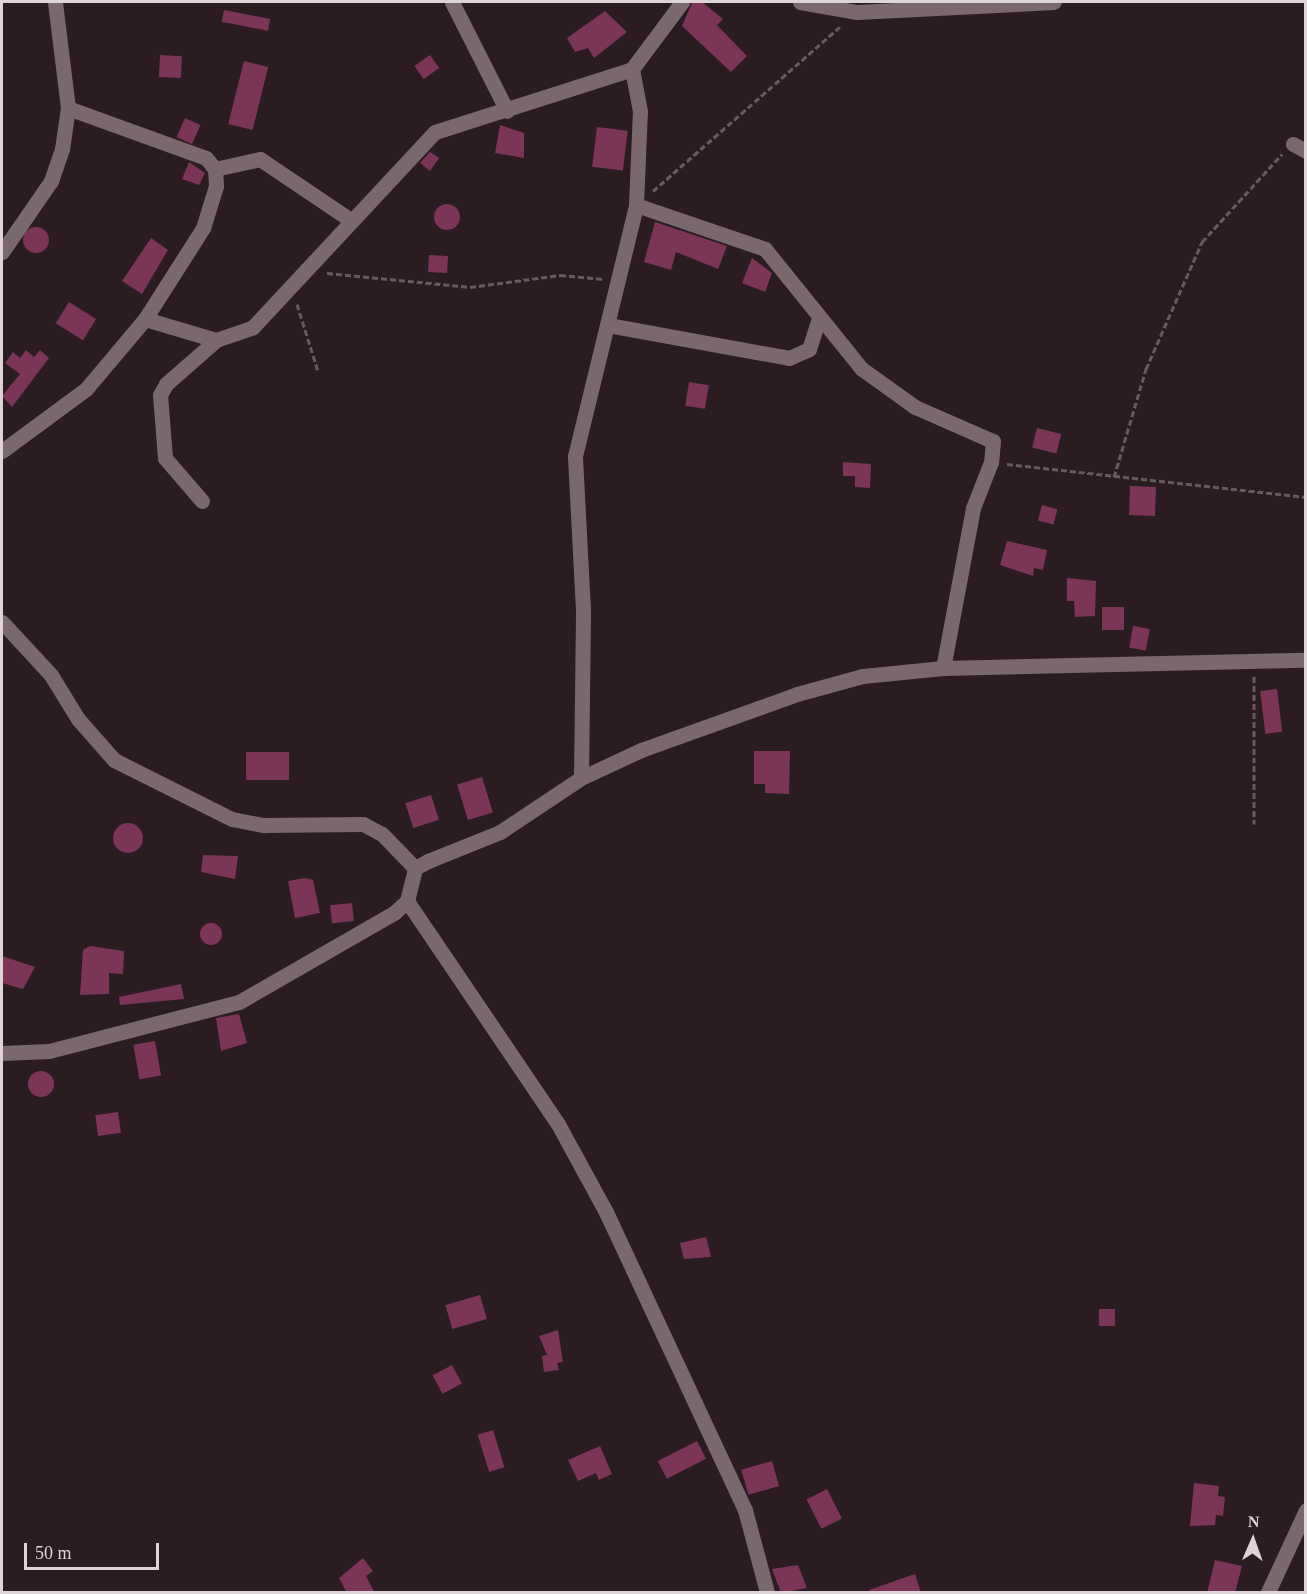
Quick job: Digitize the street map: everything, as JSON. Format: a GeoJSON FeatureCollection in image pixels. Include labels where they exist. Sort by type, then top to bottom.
{"type":"FeatureCollection","features":[{"type":"Feature","properties":{"kind":"street"},"geometry":{"type":"LineString","coordinates":[[2,252],[51,181],[68,108],[56,2]]}},
{"type":"Feature","properties":{"kind":"street"},"geometry":{"type":"LineString","coordinates":[[452,2],[507,111]]}},
{"type":"Feature","properties":{"kind":"street"},"geometry":{"type":"LineString","coordinates":[[202,501],[165,458],[160,395],[216,340],[254,327],[435,132],[507,111],[632,69],[682,2]]}},
{"type":"Feature","properties":{"kind":"street"},"geometry":{"type":"LineString","coordinates":[[800,2],[857,12],[1054,2]]}},
{"type":"Feature","properties":{"kind":"street"},"geometry":{"type":"LineString","coordinates":[[581,778],[583,610],[575,456],[620,280],[636,205],[640,111],[632,69]]}},
{"type":"Feature","properties":{"kind":"street"},"geometry":{"type":"LineString","coordinates":[[2,451],[86,389],[145,319],[203,228],[216,186],[215,169],[206,158],[68,108]]}},
{"type":"Feature","properties":{"kind":"street"},"geometry":{"type":"LineString","coordinates":[[215,169],[260,159],[352,221]]}},
{"type":"Feature","properties":{"kind":"street"},"geometry":{"type":"LineString","coordinates":[[636,205],[765,249],[862,369],[915,407],[988,436],[995,449],[974,508],[943,668]]}},
{"type":"Feature","properties":{"kind":"street"},"geometry":{"type":"LineString","coordinates":[[608,325],[789,358],[809,349],[819,318]]}},
{"type":"Feature","properties":{"kind":"street"},"geometry":{"type":"LineString","coordinates":[[145,319],[216,340]]}},
{"type":"Feature","properties":{"kind":"street"},"geometry":{"type":"LineString","coordinates":[[2,622],[51,675],[78,719],[114,760],[232,819],[264,825],[363,824],[382,834],[415,868]]}},
{"type":"Feature","properties":{"kind":"street"},"geometry":{"type":"LineString","coordinates":[[415,868],[500,832],[581,778],[641,750],[797,694],[863,676],[943,668],[1254,664],[1305,660]]}},
{"type":"Feature","properties":{"kind":"street"},"geometry":{"type":"LineString","coordinates":[[2,1053],[49,1051],[104,1040],[239,1002],[366,934],[406,901],[415,868]]}},
{"type":"Feature","properties":{"kind":"street"},"geometry":{"type":"LineString","coordinates":[[406,901],[558,1124],[606,1212],[745,1510],[767,1593]]}},
{"type":"Feature","properties":{"kind":"street"},"geometry":{"type":"LineString","coordinates":[[1268,1593],[1305,1510]]}},
{"type":"Feature","properties":{"kind":"path"},"geometry":{"type":"LineString","coordinates":[[636,205],[857,12]]}},
{"type":"Feature","properties":{"kind":"path"},"geometry":{"type":"LineString","coordinates":[[1114,477],[1146,369],[1202,242],[1299,148]]}},
{"type":"Feature","properties":{"kind":"path"},"geometry":{"type":"LineString","coordinates":[[307,270],[459,287],[561,275],[620,280]]}},
{"type":"Feature","properties":{"kind":"path"},"geometry":{"type":"LineString","coordinates":[[293,285],[318,371]]}},
{"type":"Feature","properties":{"kind":"path"},"geometry":{"type":"LineString","coordinates":[[991,462],[1305,497]]}},
{"type":"Feature","properties":{"kind":"path"},"geometry":{"type":"LineString","coordinates":[[1254,664],[1254,824]]}},
{"type":"Feature","properties":{"kind":"building"},"geometry":{"type":"Polygon","coordinates":[[[702,2],[723,19],[717,25],[747,56],[731,72],[682,26],[692,3],[702,2]]]}},
{"type":"Feature","properties":{"kind":"building"},"geometry":{"type":"Polygon","coordinates":[[[224,10],[270,19],[268,31],[222,22],[224,10]]]}},
{"type":"Feature","properties":{"kind":"building"},"geometry":{"type":"Polygon","coordinates":[[[605,11],[627,32],[594,58],[588,48],[575,52],[567,38],[605,11]]]}},
{"type":"Feature","properties":{"kind":"building"},"geometry":{"type":"Polygon","coordinates":[[[160,55],[182,56],[181,78],[159,77],[160,55]]]}},
{"type":"Feature","properties":{"kind":"building"},"geometry":{"type":"Polygon","coordinates":[[[430,55],[439,68],[424,79],[414,66],[430,55]]]}},
{"type":"Feature","properties":{"kind":"building"},"geometry":{"type":"Polygon","coordinates":[[[244,61],[268,67],[253,130],[228,124],[244,61]]]}},
{"type":"Feature","properties":{"kind":"building"},"geometry":{"type":"Polygon","coordinates":[[[185,118],[201,125],[192,144],[176,137],[185,118]]]}},
{"type":"Feature","properties":{"kind":"building"},"geometry":{"type":"Polygon","coordinates":[[[500,125],[524,133],[524,158],[495,153],[500,125]]]}},
{"type":"Feature","properties":{"kind":"building"},"geometry":{"type":"Polygon","coordinates":[[[597,127],[628,131],[623,170],[592,167],[597,127]]]}},
{"type":"Feature","properties":{"kind":"building"},"geometry":{"type":"Polygon","coordinates":[[[430,152],[439,158],[430,171],[420,163],[430,152]]]}},
{"type":"Feature","properties":{"kind":"building"},"geometry":{"type":"Polygon","coordinates":[[[189,162],[205,173],[199,185],[182,179],[189,162]]]}},
{"type":"Feature","properties":{"kind":"building"},"geometry":{"type":"Polygon","coordinates":[[[447,204],[456,208],[460,217],[456,226],[447,230],[438,226],[434,217],[438,208],[447,204]]]}},
{"type":"Feature","properties":{"kind":"building"},"geometry":{"type":"Polygon","coordinates":[[[655,222],[727,246],[718,269],[676,252],[671,270],[644,262],[655,222]]]}},
{"type":"Feature","properties":{"kind":"building"},"geometry":{"type":"Polygon","coordinates":[[[36,227],[45,231],[49,240],[45,249],[36,253],[27,249],[23,240],[27,231],[36,227]]]}},
{"type":"Feature","properties":{"kind":"building"},"geometry":{"type":"Polygon","coordinates":[[[151,238],[168,250],[142,294],[122,281],[151,238]]]}},
{"type":"Feature","properties":{"kind":"building"},"geometry":{"type":"Polygon","coordinates":[[[429,255],[448,256],[447,273],[428,272],[429,255]]]}},
{"type":"Feature","properties":{"kind":"building"},"geometry":{"type":"Polygon","coordinates":[[[752,258],[772,273],[765,292],[742,283],[752,258]]]}},
{"type":"Feature","properties":{"kind":"building"},"geometry":{"type":"Polygon","coordinates":[[[69,302],[96,319],[83,340],[56,323],[69,302]]]}},
{"type":"Feature","properties":{"kind":"building"},"geometry":{"type":"Polygon","coordinates":[[[26,350],[34,357],[40,350],[49,358],[12,407],[2,396],[20,374],[5,363],[13,352],[20,358],[26,350]]]}},
{"type":"Feature","properties":{"kind":"building"},"geometry":{"type":"Polygon","coordinates":[[[689,382],[709,385],[705,409],[685,406],[689,382]]]}},
{"type":"Feature","properties":{"kind":"building"},"geometry":{"type":"Polygon","coordinates":[[[1037,428],[1061,434],[1056,453],[1032,447],[1037,428]]]}},
{"type":"Feature","properties":{"kind":"building"},"geometry":{"type":"Polygon","coordinates":[[[843,462],[871,464],[870,488],[855,487],[855,476],[843,476],[843,462]]]}},
{"type":"Feature","properties":{"kind":"building"},"geometry":{"type":"Polygon","coordinates":[[[1130,486],[1156,487],[1155,516],[1129,515],[1130,486]]]}},
{"type":"Feature","properties":{"kind":"building"},"geometry":{"type":"Polygon","coordinates":[[[1042,505],[1057,509],[1053,525],[1038,520],[1042,505]]]}},
{"type":"Feature","properties":{"kind":"building"},"geometry":{"type":"Polygon","coordinates":[[[1007,541],[1047,550],[1043,570],[1034,568],[1033,576],[1000,565],[1007,541]]]}},
{"type":"Feature","properties":{"kind":"building"},"geometry":{"type":"Polygon","coordinates":[[[1067,578],[1096,581],[1095,616],[1075,617],[1074,601],[1067,601],[1067,578]]]}},
{"type":"Feature","properties":{"kind":"building"},"geometry":{"type":"Polygon","coordinates":[[[1102,607],[1124,607],[1124,630],[1102,630],[1102,607]]]}},
{"type":"Feature","properties":{"kind":"building"},"geometry":{"type":"Polygon","coordinates":[[[1133,626],[1150,629],[1146,651],[1129,648],[1133,626]]]}},
{"type":"Feature","properties":{"kind":"building"},"geometry":{"type":"Polygon","coordinates":[[[1277,689],[1282,732],[1265,734],[1260,691],[1277,689]]]}},
{"type":"Feature","properties":{"kind":"building"},"geometry":{"type":"Polygon","coordinates":[[[754,751],[790,751],[789,794],[765,793],[765,784],[754,784],[754,751]]]}},
{"type":"Feature","properties":{"kind":"building"},"geometry":{"type":"Polygon","coordinates":[[[246,752],[289,752],[289,780],[246,780],[246,752]]]}},
{"type":"Feature","properties":{"kind":"building"},"geometry":{"type":"Polygon","coordinates":[[[482,777],[493,812],[468,820],[457,785],[482,777]]]}},
{"type":"Feature","properties":{"kind":"building"},"geometry":{"type":"Polygon","coordinates":[[[431,795],[439,820],[413,828],[405,803],[431,795]]]}},
{"type":"Feature","properties":{"kind":"building"},"geometry":{"type":"Polygon","coordinates":[[[128,823],[134,824],[142,832],[142,844],[134,852],[128,853],[122,852],[114,844],[113,838],[114,832],[122,824],[128,823]]]}},
{"type":"Feature","properties":{"kind":"building"},"geometry":{"type":"Polygon","coordinates":[[[203,855],[238,856],[235,879],[201,872],[203,855]]]}},
{"type":"Feature","properties":{"kind":"building"},"geometry":{"type":"Polygon","coordinates":[[[305,878],[313,880],[320,913],[295,918],[288,881],[305,878]]]}},
{"type":"Feature","properties":{"kind":"building"},"geometry":{"type":"Polygon","coordinates":[[[352,903],[354,921],[332,923],[330,905],[352,903]]]}},
{"type":"Feature","properties":{"kind":"building"},"geometry":{"type":"Polygon","coordinates":[[[211,923],[219,926],[222,934],[219,942],[211,945],[203,942],[200,934],[203,926],[211,923]]]}},
{"type":"Feature","properties":{"kind":"building"},"geometry":{"type":"Polygon","coordinates":[[[90,946],[124,951],[123,974],[109,973],[109,994],[80,995],[83,950],[90,946]]]}},
{"type":"Feature","properties":{"kind":"building"},"geometry":{"type":"Polygon","coordinates":[[[2,956],[35,967],[23,989],[2,983],[2,956]]]}},
{"type":"Feature","properties":{"kind":"building"},"geometry":{"type":"Polygon","coordinates":[[[181,984],[184,999],[120,1005],[119,997],[181,984]]]}},
{"type":"Feature","properties":{"kind":"building"},"geometry":{"type":"Polygon","coordinates":[[[239,1014],[247,1043],[221,1051],[216,1018],[239,1014]]]}},
{"type":"Feature","properties":{"kind":"building"},"geometry":{"type":"Polygon","coordinates":[[[155,1041],[161,1075],[139,1079],[133,1045],[155,1041]]]}},
{"type":"Feature","properties":{"kind":"building"},"geometry":{"type":"Polygon","coordinates":[[[41,1071],[51,1074],[54,1084],[51,1094],[41,1097],[31,1094],[28,1084],[31,1074],[41,1071]]]}},
{"type":"Feature","properties":{"kind":"building"},"geometry":{"type":"Polygon","coordinates":[[[118,1112],[121,1133],[98,1136],[95,1115],[118,1112]]]}},
{"type":"Feature","properties":{"kind":"building"},"geometry":{"type":"Polygon","coordinates":[[[706,1237],[711,1257],[684,1259],[680,1243],[706,1237]]]}},
{"type":"Feature","properties":{"kind":"building"},"geometry":{"type":"Polygon","coordinates":[[[480,1295],[487,1319],[452,1329],[445,1305],[480,1295]]]}},
{"type":"Feature","properties":{"kind":"building"},"geometry":{"type":"Polygon","coordinates":[[[1099,1309],[1115,1309],[1115,1326],[1099,1326],[1099,1309]]]}},
{"type":"Feature","properties":{"kind":"building"},"geometry":{"type":"Polygon","coordinates":[[[558,1330],[563,1362],[557,1363],[559,1370],[544,1372],[542,1356],[547,1355],[539,1336],[558,1330]]]}},
{"type":"Feature","properties":{"kind":"building"},"geometry":{"type":"Polygon","coordinates":[[[452,1365],[462,1384],[442,1394],[433,1375],[452,1365]]]}},
{"type":"Feature","properties":{"kind":"building"},"geometry":{"type":"Polygon","coordinates":[[[493,1430],[504,1467],[489,1472],[478,1435],[493,1430]]]}},
{"type":"Feature","properties":{"kind":"building"},"geometry":{"type":"Polygon","coordinates":[[[697,1441],[706,1459],[667,1479],[658,1461],[697,1441]]]}},
{"type":"Feature","properties":{"kind":"building"},"geometry":{"type":"Polygon","coordinates":[[[600,1446],[612,1474],[599,1480],[596,1473],[578,1481],[568,1460],[600,1446]]]}},
{"type":"Feature","properties":{"kind":"building"},"geometry":{"type":"Polygon","coordinates":[[[772,1461],[779,1486],[748,1495],[741,1470],[772,1461]]]}},
{"type":"Feature","properties":{"kind":"building"},"geometry":{"type":"Polygon","coordinates":[[[1194,1483],[1219,1486],[1218,1496],[1225,1497],[1223,1516],[1216,1515],[1215,1525],[1190,1526],[1194,1483]]]}},
{"type":"Feature","properties":{"kind":"building"},"geometry":{"type":"Polygon","coordinates":[[[827,1489],[842,1518],[821,1529],[807,1499],[827,1489]]]}},
{"type":"Feature","properties":{"kind":"building"},"geometry":{"type":"Polygon","coordinates":[[[363,1558],[373,1571],[366,1576],[375,1593],[347,1593],[339,1578],[363,1558]]]}},
{"type":"Feature","properties":{"kind":"building"},"geometry":{"type":"Polygon","coordinates":[[[1215,1560],[1242,1566],[1235,1593],[1207,1593],[1215,1560]]]}},
{"type":"Feature","properties":{"kind":"building"},"geometry":{"type":"Polygon","coordinates":[[[798,1565],[807,1588],[781,1593],[772,1569],[798,1565]]]}},
{"type":"Feature","properties":{"kind":"building"},"geometry":{"type":"Polygon","coordinates":[[[915,1574],[921,1593],[870,1593],[869,1590],[915,1574]]]}}]}
